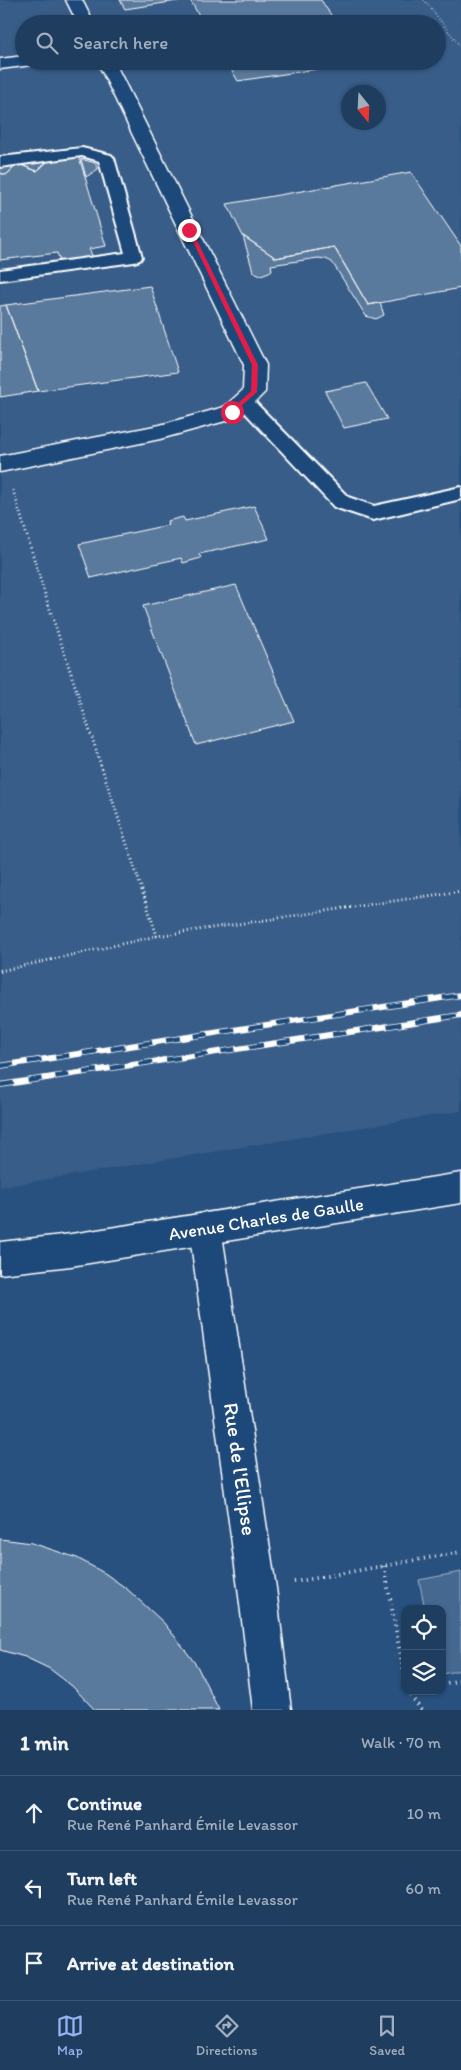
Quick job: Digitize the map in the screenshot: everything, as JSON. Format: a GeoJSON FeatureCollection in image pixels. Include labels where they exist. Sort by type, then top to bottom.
{"type":"FeatureCollection","features":[{"type":"Feature","properties":{"kind":"street"},"geometry":{"type":"LineString","coordinates":[[74,0],[82,15]]}},
{"type":"Feature","properties":{"kind":"street"},"geometry":{"type":"LineString","coordinates":[[0,64],[15,62]]}},
{"type":"Feature","properties":{"kind":"street"},"geometry":{"type":"LineString","coordinates":[[3,463],[160,432],[232,412],[254,392],[255,365],[109,70]]}},
{"type":"Feature","properties":{"kind":"street","name":"Avenue Charles de Gaulle"},"geometry":{"type":"LineString","coordinates":[[0,1258],[71,1250],[461,1188]]}},
{"type":"Feature","properties":{"kind":"street","name":"Rue de l'Ellipse"},"geometry":{"type":"LineString","coordinates":[[205,1228],[272,1710]]}},
{"type":"Feature","properties":{"kind":"street","name":"Avenue Charles de Gaulle"},"geometry":{"type":"LineString","coordinates":[[0,1266],[71,1250]]}},
{"type":"Feature","properties":{"kind":"lane"},"geometry":{"type":"LineString","coordinates":[[0,162],[82,152],[106,158],[134,257],[0,275]]}},
{"type":"Feature","properties":{"kind":"lane"},"geometry":{"type":"LineString","coordinates":[[244,401],[341,502],[373,513],[461,493]]}},
{"type":"Feature","properties":{"kind":"path"},"geometry":{"type":"LineString","coordinates":[[424,0],[436,15]]}},
{"type":"Feature","properties":{"kind":"path"},"geometry":{"type":"LineString","coordinates":[[446,28],[461,47]]}},
{"type":"Feature","properties":{"kind":"path"},"geometry":{"type":"LineString","coordinates":[[3,463],[157,936]]}},
{"type":"Feature","properties":{"kind":"path"},"geometry":{"type":"LineString","coordinates":[[0,971],[157,936],[461,891]]}},
{"type":"Feature","properties":{"kind":"path"},"geometry":{"type":"LineString","coordinates":[[256,1588],[461,1552]]}},
{"type":"Feature","properties":{"kind":"path"},"geometry":{"type":"LineString","coordinates":[[384,1566],[401,1657]]}},
{"type":"Feature","properties":{"kind":"path"},"geometry":{"type":"LineString","coordinates":[[446,1683],[461,1680]]}},
{"type":"Feature","properties":{"kind":"path"},"geometry":{"type":"LineString","coordinates":[[411,1695],[421,1710]]}},
{"type":"Feature","properties":{"kind":"shaded area"},"geometry":{"type":"Polygon","coordinates":[[[0,0],[461,0],[461,1111],[0,1187],[0,0]]]}},
{"type":"Feature","properties":{"kind":"shaded area"},"geometry":{"type":"Polygon","coordinates":[[[461,1572],[461,1670],[446,1673],[446,1605],[424,1605],[419,1580],[461,1572]]]}},
{"type":"Feature","properties":{"kind":"building"},"geometry":{"type":"Polygon","coordinates":[[[120,0],[184,0],[125,9],[120,0]]]}},
{"type":"Feature","properties":{"kind":"building"},"geometry":{"type":"Polygon","coordinates":[[[190,0],[321,0],[331,15],[199,15],[190,0]]]}},
{"type":"Feature","properties":{"kind":"building"},"geometry":{"type":"Polygon","coordinates":[[[231,70],[310,70],[238,81],[231,70]]]}},
{"type":"Feature","properties":{"kind":"building"},"geometry":{"type":"Polygon","coordinates":[[[79,157],[106,246],[89,249],[93,257],[60,261],[57,253],[0,260],[0,173],[6,175],[18,164],[37,171],[49,160],[79,157]]]}},
{"type":"Feature","properties":{"kind":"building"},"geometry":{"type":"Polygon","coordinates":[[[81,159],[95,163],[98,169],[86,177],[81,159]]]}},
{"type":"Feature","properties":{"kind":"building"},"geometry":{"type":"Polygon","coordinates":[[[49,160],[37,171],[18,164],[49,160]]]}},
{"type":"Feature","properties":{"kind":"building"},"geometry":{"type":"Polygon","coordinates":[[[18,164],[6,175],[0,173],[0,166],[18,164]]]}},
{"type":"Feature","properties":{"kind":"building"},"geometry":{"type":"Polygon","coordinates":[[[411,172],[461,246],[461,288],[368,305],[334,247],[276,258],[243,236],[227,204],[411,172]]]}},
{"type":"Feature","properties":{"kind":"building"},"geometry":{"type":"Polygon","coordinates":[[[243,236],[276,258],[334,247],[368,305],[380,303],[384,315],[376,319],[366,316],[332,262],[326,259],[318,258],[271,265],[272,270],[269,272],[261,275],[256,273],[253,271],[243,236]]]}},
{"type":"Feature","properties":{"kind":"building"},"geometry":{"type":"Polygon","coordinates":[[[150,286],[178,372],[38,391],[6,305],[150,286]]]}},
{"type":"Feature","properties":{"kind":"building"},"geometry":{"type":"Polygon","coordinates":[[[6,305],[38,391],[0,397],[0,306],[6,305]]]}},
{"type":"Feature","properties":{"kind":"building"},"geometry":{"type":"Polygon","coordinates":[[[366,383],[387,419],[344,428],[325,391],[366,383]]]}},
{"type":"Feature","properties":{"kind":"building"},"geometry":{"type":"Polygon","coordinates":[[[254,506],[269,539],[199,554],[201,558],[183,563],[181,558],[91,578],[79,544],[168,525],[167,521],[183,517],[185,521],[254,506]]]}},
{"type":"Feature","properties":{"kind":"building"},"geometry":{"type":"Polygon","coordinates":[[[236,585],[294,721],[196,745],[143,606],[236,585]]]}},
{"type":"Feature","properties":{"kind":"building"},"geometry":{"type":"Polygon","coordinates":[[[0,1539],[32,1543],[77,1558],[106,1574],[127,1589],[163,1622],[180,1643],[197,1666],[219,1710],[95,1710],[72,1686],[50,1669],[25,1657],[0,1650],[0,1539]]]}},
{"type":"Feature","properties":{"kind":"railway"},"geometry":{"type":"LineString","coordinates":[[0,1066],[461,995]]}},
{"type":"Feature","properties":{"kind":"railway"},"geometry":{"type":"LineString","coordinates":[[0,1085],[461,1015]]}},
{"type":"Feature","properties":{"kind":"route"},"geometry":{"type":"LineString","coordinates":[[189,230],[255,365],[254,392],[232,412]]}}]}
